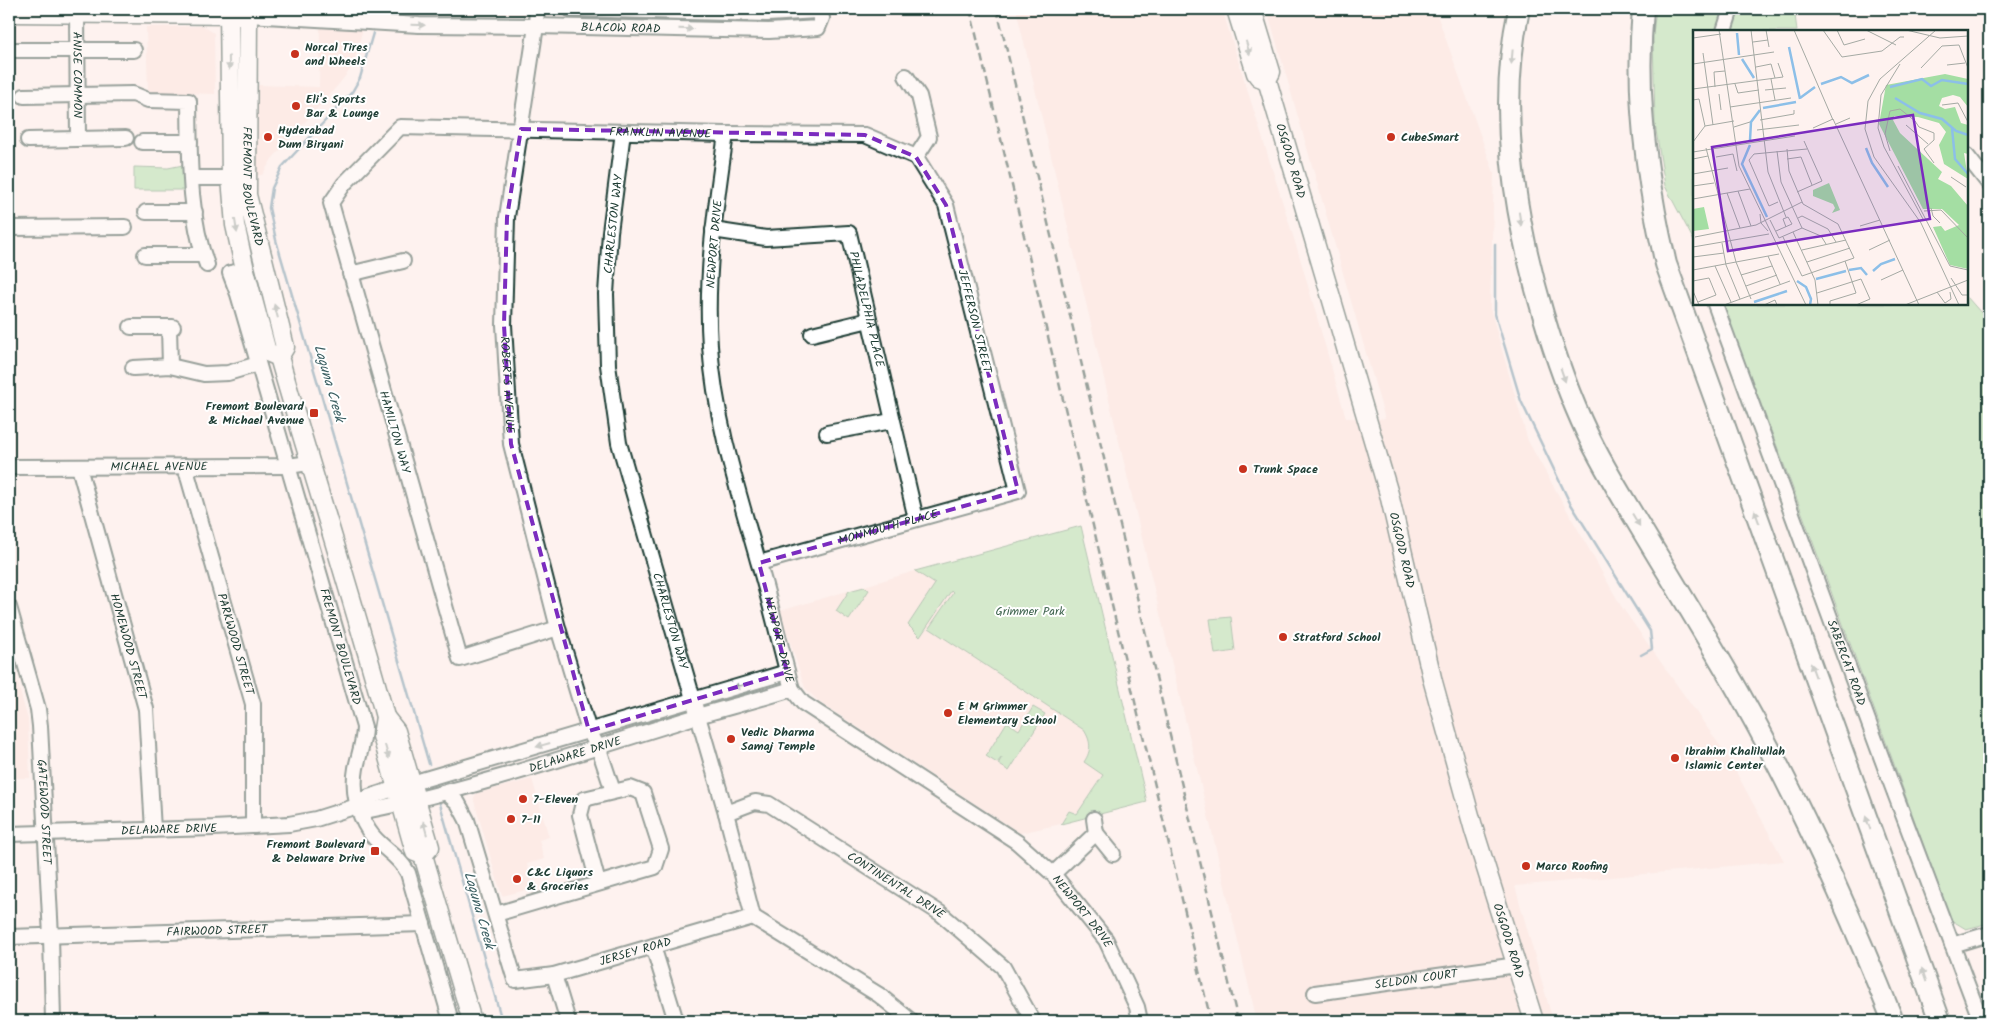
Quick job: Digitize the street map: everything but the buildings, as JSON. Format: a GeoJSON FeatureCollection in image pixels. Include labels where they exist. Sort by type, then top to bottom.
{"type":"FeatureCollection","features":[{"type":"Feature","properties":{"kind":"highway"},"geometry":{"type":"LineString","coordinates":[[1519,9],[1515,28],[1509,95],[1510,135],[1515,190],[1523,241],[1551,341],[1567,386],[1587,433],[1609,475],[1738,691],[1775,759],[1841,896],[1893,1021]]}},
{"type":"Feature","properties":{"kind":"highway"},"geometry":{"type":"LineString","coordinates":[[1643,9],[1640,68],[1641,116],[1652,204],[1666,264],[1940,1021]]}},
{"type":"Feature","properties":{"kind":"main road","name":"OSGOOD ROAD"},"geometry":{"type":"LineString","coordinates":[[1236,9],[1256,73],[1259,77],[1268,80]]}},
{"type":"Feature","properties":{"kind":"main road","name":"OSGOOD ROAD"},"geometry":{"type":"LineString","coordinates":[[1252,9],[1271,72],[1268,80],[1389,494],[1433,682],[1474,830],[1534,1021]]}},
{"type":"Feature","properties":{"kind":"main road","name":"FREMONT BOULEVARD"},"geometry":{"type":"LineString","coordinates":[[228,12],[231,178],[235,225],[267,352],[279,357]]}},
{"type":"Feature","properties":{"kind":"main road","name":"BLACOW ROAD"},"geometry":{"type":"LineString","coordinates":[[9,13],[248,12]]}},
{"type":"Feature","properties":{"kind":"main road","name":"FREMONT BOULEVARD"},"geometry":{"type":"LineString","coordinates":[[248,12],[247,195],[285,346],[279,357],[309,463],[351,596],[385,717],[382,736],[407,794],[415,852],[423,855],[472,1021]]}},
{"type":"Feature","properties":{"kind":"street","name":"ROBERTS AVENUE"},"geometry":{"type":"LineString","coordinates":[[537,9],[507,217],[504,325],[511,444],[558,628],[589,731],[599,748],[613,791]]}},
{"type":"Feature","properties":{"kind":"street","name":"BLACOW ROAD"},"geometry":{"type":"LineString","coordinates":[[248,12],[419,25],[769,31],[818,28],[822,18],[817,11],[767,14],[570,9]]}},
{"type":"Feature","properties":{"kind":"street"},"geometry":{"type":"LineString","coordinates":[[1724,30],[1730,9]]}},
{"type":"Feature","properties":{"kind":"street","name":"ANISE COMMON"},"geometry":{"type":"LineString","coordinates":[[77,13],[78,139]]}},
{"type":"Feature","properties":{"kind":"street"},"geometry":{"type":"LineString","coordinates":[[16,50],[134,50]]}},
{"type":"Feature","properties":{"kind":"street"},"geometry":{"type":"LineString","coordinates":[[906,76],[918,96],[928,137],[925,146],[916,157]]}},
{"type":"Feature","properties":{"kind":"street"},"geometry":{"type":"LineString","coordinates":[[24,96],[132,94],[148,100],[189,101],[190,178],[205,260],[145,255]]}},
{"type":"Feature","properties":{"kind":"street","name":"FRANKLIN AVENUE"},"geometry":{"type":"LineString","coordinates":[[400,128],[864,135],[916,157]]}},
{"type":"Feature","properties":{"kind":"street","name":"HAMILTON WAY"},"geometry":{"type":"LineString","coordinates":[[400,128],[344,184],[331,203],[460,659],[558,628]]}},
{"type":"Feature","properties":{"kind":"street","name":"CHARLESTON WAY"},"geometry":{"type":"LineString","coordinates":[[623,132],[610,232],[606,294],[608,365],[618,443],[726,813],[753,917]]}},
{"type":"Feature","properties":{"kind":"street","name":"NEWPORT DRIVE"},"geometry":{"type":"LineString","coordinates":[[726,134],[713,230],[709,296],[710,346],[726,448],[792,689],[803,702],[1017,842],[1052,874],[1106,940],[1137,1007],[1140,1021]]}},
{"type":"Feature","properties":{"kind":"street"},"geometry":{"type":"LineString","coordinates":[[28,140],[126,138]]}},
{"type":"Feature","properties":{"kind":"street"},"geometry":{"type":"LineString","coordinates":[[142,142],[190,142]]}},
{"type":"Feature","properties":{"kind":"street","name":"JEFFERSON STREET"},"geometry":{"type":"LineString","coordinates":[[916,157],[946,205],[1018,491]]}},
{"type":"Feature","properties":{"kind":"street"},"geometry":{"type":"LineString","coordinates":[[1968,157],[1989,184]]}},
{"type":"Feature","properties":{"kind":"street"},"geometry":{"type":"LineString","coordinates":[[190,178],[231,178]]}},
{"type":"Feature","properties":{"kind":"street"},"geometry":{"type":"LineString","coordinates":[[146,212],[195,212]]}},
{"type":"Feature","properties":{"kind":"street"},"geometry":{"type":"LineString","coordinates":[[9,228],[125,227]]}},
{"type":"Feature","properties":{"kind":"street","name":"PHILADELPHIA PLACE"},"geometry":{"type":"LineString","coordinates":[[713,230],[766,238],[849,233],[916,519]]}},
{"type":"Feature","properties":{"kind":"street"},"geometry":{"type":"LineString","coordinates":[[350,274],[403,261]]}},
{"type":"Feature","properties":{"kind":"street","name":"FREMONT BOULEVARD"},"geometry":{"type":"LineString","coordinates":[[245,270],[230,273],[230,277],[238,294],[364,727],[363,744],[355,776],[357,806],[377,841],[398,857],[408,873],[451,1021]]}},
{"type":"Feature","properties":{"kind":"street","name":"SABERCAT ROAD"},"geometry":{"type":"LineString","coordinates":[[1715,305],[1885,767],[1981,1021]]}},
{"type":"Feature","properties":{"kind":"street"},"geometry":{"type":"LineString","coordinates":[[812,334],[869,320]]}},
{"type":"Feature","properties":{"kind":"street"},"geometry":{"type":"LineString","coordinates":[[131,327],[171,327],[170,366]]}},
{"type":"Feature","properties":{"kind":"street"},"geometry":{"type":"LineString","coordinates":[[133,368],[170,366],[204,374],[228,373],[258,364]]}},
{"type":"Feature","properties":{"kind":"street"},"geometry":{"type":"LineString","coordinates":[[827,433],[892,422]]}},
{"type":"Feature","properties":{"kind":"street","name":"MICHAEL AVENUE"},"geometry":{"type":"LineString","coordinates":[[9,467],[288,466],[309,463]]}},
{"type":"Feature","properties":{"kind":"street","name":"HOMEWOOD STREET"},"geometry":{"type":"LineString","coordinates":[[79,466],[146,709],[153,830]]}},
{"type":"Feature","properties":{"kind":"street","name":"PARKWOOD STREET"},"geometry":{"type":"LineString","coordinates":[[185,466],[253,704],[253,826]]}},
{"type":"Feature","properties":{"kind":"street","name":"MONMOUTH PLACE"},"geometry":{"type":"LineString","coordinates":[[759,563],[1018,491]]}},
{"type":"Feature","properties":{"kind":"street","name":"GATEWOOD STREET"},"geometry":{"type":"LineString","coordinates":[[9,607],[38,709],[51,936],[53,1021]]}},
{"type":"Feature","properties":{"kind":"street","name":"DELAWARE DRIVE"},"geometry":{"type":"LineString","coordinates":[[407,794],[589,731],[787,672]]}},
{"type":"Feature","properties":{"kind":"street","name":"DELAWARE DRIVE"},"geometry":{"type":"LineString","coordinates":[[9,834],[253,826],[303,822],[357,806],[368,797],[447,793],[599,748],[697,716],[792,689]]}},
{"type":"Feature","properties":{"kind":"street"},"geometry":{"type":"LineString","coordinates":[[468,820],[468,799],[471,786]]}},
{"type":"Feature","properties":{"kind":"street"},"geometry":{"type":"LineString","coordinates":[[447,793],[458,803],[468,820],[496,914],[654,867],[661,849],[642,793],[630,788],[584,799],[580,815],[598,883]]}},
{"type":"Feature","properties":{"kind":"street","name":"CONTINENTAL DRIVE"},"geometry":{"type":"LineString","coordinates":[[726,813],[755,802],[769,804],[940,913],[1003,967],[1033,1021]]}},
{"type":"Feature","properties":{"kind":"street"},"geometry":{"type":"LineString","coordinates":[[1052,874],[1095,826],[1113,854]]}},
{"type":"Feature","properties":{"kind":"street","name":"JERSEY ROAD"},"geometry":{"type":"LineString","coordinates":[[496,914],[515,980],[554,975],[753,917]]}},
{"type":"Feature","properties":{"kind":"street"},"geometry":{"type":"LineString","coordinates":[[753,917],[879,995],[911,1021]]}},
{"type":"Feature","properties":{"kind":"street","name":"FAIRWOOD STREET"},"geometry":{"type":"LineString","coordinates":[[9,937],[423,924]]}},
{"type":"Feature","properties":{"kind":"street"},"geometry":{"type":"LineString","coordinates":[[1952,945],[1989,934]]}},
{"type":"Feature","properties":{"kind":"street"},"geometry":{"type":"LineString","coordinates":[[653,946],[676,1021]]}},
{"type":"Feature","properties":{"kind":"street","name":"SELDON COURT"},"geometry":{"type":"LineString","coordinates":[[1315,993],[1517,965]]}},
{"type":"Feature","properties":{"kind":"street"},"geometry":{"type":"LineString","coordinates":[[554,975],[568,1021]]}},
{"type":"Feature","properties":{"kind":"highlighted area"},"geometry":{"type":"Polygon","coordinates":[[[521,129],[865,135],[916,157],[946,205],[1018,491],[759,563],[787,672],[589,731],[511,444],[504,325],[507,217],[521,129]]]}},
{"type":"Feature","properties":{"kind":"shaded area"},"geometry":{"type":"Polygon","coordinates":[[[1016,9],[1222,9],[1300,258],[1346,418],[1385,419],[1267,9],[1435,9],[1494,173],[1490,308],[1528,441],[1621,606],[1728,757],[1784,861],[1515,886],[1553,1021],[1257,1021],[1016,9]]]}},
{"type":"Feature","properties":{"kind":"shaded area"},"geometry":{"type":"Polygon","coordinates":[[[203,26],[214,33],[215,94],[148,92],[146,27],[203,26]]]}},
{"type":"Feature","properties":{"kind":"shaded area"},"geometry":{"type":"Polygon","coordinates":[[[320,26],[363,28],[353,66],[272,159],[262,175],[256,175],[258,85],[319,87],[320,26]]]}},
{"type":"Feature","properties":{"kind":"shaded area","name":"E M Grimmer Elementary School"},"geometry":{"type":"Polygon","coordinates":[[[915,571],[935,583],[937,581],[954,592],[930,628],[1084,730],[1089,738],[1089,754],[1103,775],[1077,814],[1069,811],[1061,824],[1020,833],[818,701],[805,688],[780,611],[915,571]]]}},
{"type":"Feature","properties":{"kind":"shaded area"},"geometry":{"type":"Polygon","coordinates":[[[9,652],[28,720],[30,778],[9,778],[9,652]]]}},
{"type":"Feature","properties":{"kind":"shaded area"},"geometry":{"type":"Polygon","coordinates":[[[532,779],[549,837],[539,840],[544,859],[527,864],[534,888],[502,896],[474,797],[477,793],[532,779]]]}},
{"type":"Feature","properties":{"kind":"green space"},"geometry":{"type":"Polygon","coordinates":[[[1656,9],[1797,9],[1795,15],[1797,30],[1693,30],[1693,239],[1665,186],[1655,124],[1653,34],[1656,9]]]}},
{"type":"Feature","properties":{"kind":"green space"},"geometry":{"type":"Polygon","coordinates":[[[183,165],[184,190],[134,190],[134,167],[168,168],[183,165]]]}},
{"type":"Feature","properties":{"kind":"green space"},"geometry":{"type":"Polygon","coordinates":[[[1968,298],[1989,322],[1989,923],[1966,929],[1951,920],[1722,305],[1968,305],[1968,298]]]}},
{"type":"Feature","properties":{"kind":"green space","name":"Grimmer Park"},"geometry":{"type":"Polygon","coordinates":[[[1081,526],[1147,802],[1061,824],[1069,811],[1077,814],[1103,775],[1084,762],[1090,746],[1084,730],[929,628],[953,593],[951,591],[920,637],[908,625],[935,584],[915,571],[1081,526]]]}},
{"type":"Feature","properties":{"kind":"green space"},"geometry":{"type":"Polygon","coordinates":[[[864,587],[869,590],[849,620],[836,611],[849,591],[864,587]]]}},
{"type":"Feature","properties":{"kind":"green space"},"geometry":{"type":"Polygon","coordinates":[[[1231,617],[1235,651],[1215,654],[1210,619],[1231,617]]]}},
{"type":"Feature","properties":{"kind":"green space"},"geometry":{"type":"Polygon","coordinates":[[[1033,707],[1045,714],[1009,771],[998,764],[1002,757],[997,763],[986,756],[1007,722],[1019,730],[1033,707]]]}},
{"type":"Feature","properties":{"kind":"waterway","name":"Laguna Creek"},"geometry":{"type":"LineString","coordinates":[[373,33],[360,78],[352,92],[282,167],[272,188],[269,208],[276,240],[429,764]]}},
{"type":"Feature","properties":{"kind":"waterway"},"geometry":{"type":"LineString","coordinates":[[1495,244],[1495,314],[1521,401],[1569,501],[1650,631],[1652,649],[1641,655]]}},
{"type":"Feature","properties":{"kind":"waterway","name":"Laguna Creek"},"geometry":{"type":"LineString","coordinates":[[440,804],[502,1021]]}},
{"type":"Feature","properties":{"kind":"railway"},"geometry":{"type":"LineString","coordinates":[[970,9],[1211,1021]]}},
{"type":"Feature","properties":{"kind":"railway"},"geometry":{"type":"LineString","coordinates":[[997,9],[1238,1021]]}},
{"type":"Feature","properties":{"kind":"place","name":"Norcal Tires and Wheels"},"geometry":{"type":"Point","coordinates":[295,54]}},
{"type":"Feature","properties":{"kind":"place","name":"Eli's Sports Bar & Lounge"},"geometry":{"type":"Point","coordinates":[296,106]}},
{"type":"Feature","properties":{"kind":"place","name":"Hyderabad Dum Biryani"},"geometry":{"type":"Point","coordinates":[268,137]}},
{"type":"Feature","properties":{"kind":"place","name":"CubeSmart"},"geometry":{"type":"Point","coordinates":[1391,137]}},
{"type":"Feature","properties":{"kind":"place","name":"Fremont Boulevard & Michael Avenue"},"geometry":{"type":"Point","coordinates":[314,413]}},
{"type":"Feature","properties":{"kind":"place","name":"Trunk Space"},"geometry":{"type":"Point","coordinates":[1243,469]}},
{"type":"Feature","properties":{"kind":"place","name":"Stratford School"},"geometry":{"type":"Point","coordinates":[1283,637]}},
{"type":"Feature","properties":{"kind":"place","name":"E M Grimmer Elementary School"},"geometry":{"type":"Point","coordinates":[948,713]}},
{"type":"Feature","properties":{"kind":"place","name":"Vedic Dharma Samaj Temple"},"geometry":{"type":"Point","coordinates":[731,739]}},
{"type":"Feature","properties":{"kind":"place","name":"Ibrahim Khalilullah Islamic Center"},"geometry":{"type":"Point","coordinates":[1675,758]}},
{"type":"Feature","properties":{"kind":"place","name":"7-Eleven"},"geometry":{"type":"Point","coordinates":[523,799]}},
{"type":"Feature","properties":{"kind":"place","name":"7-11"},"geometry":{"type":"Point","coordinates":[511,819]}},
{"type":"Feature","properties":{"kind":"place","name":"Fremont Boulevard & Delaware Drive"},"geometry":{"type":"Point","coordinates":[375,851]}},
{"type":"Feature","properties":{"kind":"place","name":"Marco Roofing"},"geometry":{"type":"Point","coordinates":[1526,866]}},
{"type":"Feature","properties":{"kind":"place","name":"C&C Liquors & Groceries"},"geometry":{"type":"Point","coordinates":[517,879]}}]}
